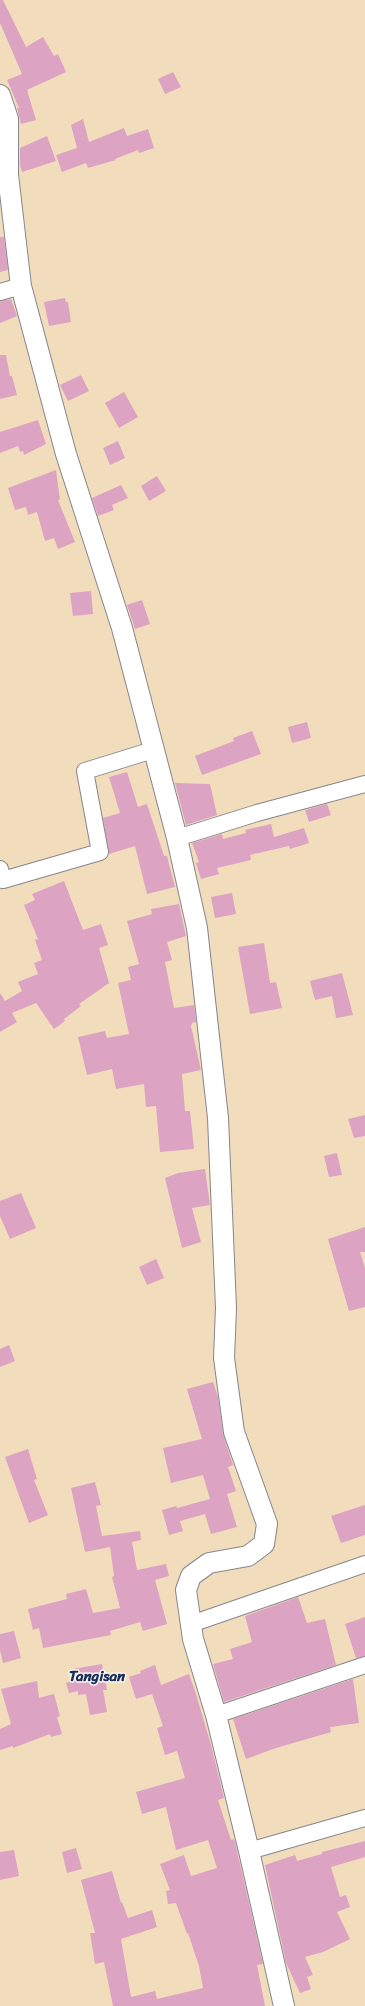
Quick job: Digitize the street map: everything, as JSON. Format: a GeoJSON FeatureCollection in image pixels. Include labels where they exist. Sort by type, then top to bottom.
{"type":"FeatureCollection","features":[{"type":"Feature","properties":{"kind":"street"},"geometry":{"type":"LineString","coordinates":[[0,95],[8,119],[4,176],[21,286],[66,454],[122,628],[177,838],[197,928],[218,1118],[226,1308],[224,1358],[234,1432],[267,1524],[264,1544],[248,1556],[209,1563],[191,1576],[186,1590],[193,1639],[216,1715],[284,2006]]}},
{"type":"Feature","properties":{"kind":"street"},"geometry":{"type":"LineString","coordinates":[[0,292],[21,286]]}},
{"type":"Feature","properties":{"kind":"street"},"geometry":{"type":"LineString","coordinates":[[0,869],[3,880],[100,852],[85,771],[153,750]]}},
{"type":"Feature","properties":{"kind":"street"},"geometry":{"type":"LineString","coordinates":[[177,838],[257,813],[365,784]]}},
{"type":"Feature","properties":{"kind":"street"},"geometry":{"type":"LineString","coordinates":[[191,1624],[365,1564]]}},
{"type":"Feature","properties":{"kind":"street"},"geometry":{"type":"LineString","coordinates":[[216,1715],[365,1665]]}},
{"type":"Feature","properties":{"kind":"street"},"geometry":{"type":"LineString","coordinates":[[249,1851],[365,1818]]}},
{"type":"Feature","properties":{"kind":"building"},"geometry":{"type":"Polygon","coordinates":[[[0,0],[3,0],[26,47],[43,37],[54,56],[58,54],[66,72],[27,90],[36,120],[21,124],[17,108],[19,108],[7,80],[22,74],[0,23],[0,0]]]}},
{"type":"Feature","properties":{"kind":"building"},"geometry":{"type":"Polygon","coordinates":[[[173,72],[181,87],[165,94],[158,79],[173,72]]]}},
{"type":"Feature","properties":{"kind":"building"},"geometry":{"type":"Polygon","coordinates":[[[83,119],[89,142],[124,128],[127,136],[148,129],[154,148],[139,153],[138,150],[115,159],[116,160],[88,168],[86,163],[62,172],[56,155],[77,148],[71,125],[83,119]]]}},
{"type":"Feature","properties":{"kind":"building"},"geometry":{"type":"Polygon","coordinates":[[[47,136],[56,161],[22,172],[20,165],[20,148],[47,136]]]}},
{"type":"Feature","properties":{"kind":"building"},"geometry":{"type":"Polygon","coordinates":[[[0,237],[4,237],[8,270],[0,272],[0,237]]]}},
{"type":"Feature","properties":{"kind":"building"},"geometry":{"type":"Polygon","coordinates":[[[65,298],[66,302],[68,302],[71,322],[49,326],[44,302],[65,298]]]}},
{"type":"Feature","properties":{"kind":"building"},"geometry":{"type":"Polygon","coordinates":[[[11,299],[17,316],[0,323],[0,301],[11,299]]]}},
{"type":"Feature","properties":{"kind":"building"},"geometry":{"type":"Polygon","coordinates":[[[0,355],[6,355],[10,376],[12,376],[17,395],[0,399],[0,355]]]}},
{"type":"Feature","properties":{"kind":"building"},"geometry":{"type":"Polygon","coordinates":[[[81,375],[89,391],[68,401],[60,385],[81,375]]]}},
{"type":"Feature","properties":{"kind":"building"},"geometry":{"type":"Polygon","coordinates":[[[124,392],[138,417],[119,428],[105,403],[124,392]]]}},
{"type":"Feature","properties":{"kind":"building"},"geometry":{"type":"Polygon","coordinates":[[[38,420],[46,444],[24,455],[23,451],[20,452],[18,446],[0,453],[0,432],[38,420]]]}},
{"type":"Feature","properties":{"kind":"building"},"geometry":{"type":"Polygon","coordinates":[[[118,441],[125,458],[110,465],[103,448],[118,441]]]}},
{"type":"Feature","properties":{"kind":"building"},"geometry":{"type":"Polygon","coordinates":[[[56,470],[60,500],[58,500],[75,542],[58,549],[54,538],[45,541],[37,512],[28,515],[26,507],[15,510],[8,488],[56,470]]]}},
{"type":"Feature","properties":{"kind":"building"},"geometry":{"type":"Polygon","coordinates":[[[157,476],[166,491],[149,501],[141,486],[157,476]]]}},
{"type":"Feature","properties":{"kind":"building"},"geometry":{"type":"Polygon","coordinates":[[[121,485],[128,498],[112,505],[114,510],[98,516],[92,498],[121,485]]]}},
{"type":"Feature","properties":{"kind":"building"},"geometry":{"type":"Polygon","coordinates":[[[91,591],[93,614],[73,616],[70,593],[91,591]]]}},
{"type":"Feature","properties":{"kind":"building"},"geometry":{"type":"Polygon","coordinates":[[[142,600],[150,624],[135,629],[127,605],[142,600]]]}},
{"type":"Feature","properties":{"kind":"building"},"geometry":{"type":"Polygon","coordinates":[[[307,722],[311,738],[292,743],[288,727],[307,722]]]}},
{"type":"Feature","properties":{"kind":"building"},"geometry":{"type":"Polygon","coordinates":[[[252,731],[261,754],[202,775],[195,756],[234,741],[233,738],[252,731]]]}},
{"type":"Feature","properties":{"kind":"building"},"geometry":{"type":"Polygon","coordinates":[[[127,772],[138,807],[147,804],[164,856],[167,856],[175,887],[147,894],[135,846],[109,854],[103,818],[120,813],[109,777],[127,772]]]}},
{"type":"Feature","properties":{"kind":"building"},"geometry":{"type":"Polygon","coordinates":[[[175,783],[210,784],[217,815],[186,825],[175,783]]]}},
{"type":"Feature","properties":{"kind":"building"},"geometry":{"type":"Polygon","coordinates":[[[327,804],[331,815],[309,822],[305,810],[327,804]]]}},
{"type":"Feature","properties":{"kind":"building"},"geometry":{"type":"Polygon","coordinates":[[[271,824],[274,837],[304,828],[309,843],[290,849],[289,846],[250,855],[251,860],[217,868],[219,874],[201,879],[196,863],[199,862],[192,843],[222,834],[223,839],[246,833],[245,830],[271,824]]]}},
{"type":"Feature","properties":{"kind":"building"},"geometry":{"type":"Polygon","coordinates":[[[64,881],[83,930],[101,924],[108,945],[99,948],[109,983],[79,1004],[81,1006],[54,1029],[36,1003],[12,1013],[17,1022],[0,1032],[0,993],[5,1001],[22,991],[18,982],[38,974],[34,963],[42,960],[35,940],[38,939],[24,905],[35,900],[32,894],[64,881]]]}},
{"type":"Feature","properties":{"kind":"building"},"geometry":{"type":"Polygon","coordinates":[[[232,893],[236,914],[215,918],[211,897],[232,893]]]}},
{"type":"Feature","properties":{"kind":"building"},"geometry":{"type":"Polygon","coordinates":[[[179,904],[186,936],[167,942],[172,960],[165,962],[174,1008],[194,1005],[196,1022],[192,1023],[191,1026],[201,1070],[182,1074],[185,1111],[190,1111],[194,1149],[160,1152],[156,1106],[146,1107],[144,1084],[116,1089],[112,1069],[87,1075],[78,1037],[105,1031],[107,1038],[129,1034],[118,983],[131,980],[128,967],[139,964],[127,921],[152,914],[151,909],[179,904]]]}},
{"type":"Feature","properties":{"kind":"building"},"geometry":{"type":"Polygon","coordinates":[[[264,943],[270,983],[276,982],[282,1008],[250,1014],[238,947],[264,943]]]}},
{"type":"Feature","properties":{"kind":"building"},"geometry":{"type":"Polygon","coordinates":[[[342,973],[353,1015],[336,1018],[332,996],[315,1000],[310,981],[342,973]]]}},
{"type":"Feature","properties":{"kind":"building"},"geometry":{"type":"Polygon","coordinates":[[[365,1115],[365,1136],[354,1138],[348,1119],[365,1115]]]}},
{"type":"Feature","properties":{"kind":"building"},"geometry":{"type":"Polygon","coordinates":[[[337,1153],[342,1175],[329,1177],[324,1156],[337,1153]]]}},
{"type":"Feature","properties":{"kind":"building"},"geometry":{"type":"Polygon","coordinates":[[[205,1169],[210,1205],[192,1208],[201,1242],[182,1248],[165,1178],[178,1173],[205,1169]]]}},
{"type":"Feature","properties":{"kind":"building"},"geometry":{"type":"Polygon","coordinates":[[[21,1193],[36,1228],[10,1239],[0,1216],[0,1201],[21,1193]]]}},
{"type":"Feature","properties":{"kind":"building"},"geometry":{"type":"Polygon","coordinates":[[[365,1227],[365,1252],[360,1252],[365,1268],[365,1307],[349,1311],[328,1239],[365,1227]]]}},
{"type":"Feature","properties":{"kind":"building"},"geometry":{"type":"Polygon","coordinates":[[[156,1259],[164,1278],[147,1285],[139,1267],[156,1259]]]}},
{"type":"Feature","properties":{"kind":"building"},"geometry":{"type":"Polygon","coordinates":[[[9,1345],[15,1361],[0,1367],[0,1349],[9,1345]]]}},
{"type":"Feature","properties":{"kind":"building"},"geometry":{"type":"Polygon","coordinates":[[[213,1382],[218,1397],[223,1434],[233,1465],[228,1467],[236,1491],[227,1494],[237,1527],[211,1534],[205,1514],[180,1521],[183,1531],[169,1535],[162,1510],[176,1506],[177,1508],[210,1499],[203,1475],[171,1483],[163,1448],[202,1439],[187,1389],[213,1382]]]}},
{"type":"Feature","properties":{"kind":"building"},"geometry":{"type":"Polygon","coordinates":[[[28,1449],[37,1479],[34,1480],[48,1515],[29,1523],[5,1457],[28,1449]]]}},
{"type":"Feature","properties":{"kind":"building"},"geometry":{"type":"Polygon","coordinates":[[[95,1482],[101,1505],[96,1506],[102,1536],[140,1531],[141,1540],[132,1542],[137,1570],[166,1564],[169,1576],[155,1580],[167,1624],[143,1631],[140,1622],[110,1631],[111,1635],[43,1648],[39,1628],[33,1630],[28,1609],[67,1599],[66,1594],[86,1589],[93,1613],[120,1608],[112,1577],[114,1576],[110,1547],[85,1552],[71,1488],[95,1482]]]}},
{"type":"Feature","properties":{"kind":"building"},"geometry":{"type":"Polygon","coordinates":[[[365,1505],[365,1535],[341,1543],[331,1516],[365,1505]]]}},
{"type":"Feature","properties":{"kind":"building"},"geometry":{"type":"Polygon","coordinates":[[[298,1597],[307,1623],[325,1619],[336,1665],[224,1702],[213,1664],[233,1659],[230,1649],[252,1642],[245,1616],[298,1597]]]}},
{"type":"Feature","properties":{"kind":"building"},"geometry":{"type":"Polygon","coordinates":[[[365,1617],[365,1656],[356,1658],[345,1624],[365,1617]]]}},
{"type":"Feature","properties":{"kind":"building"},"geometry":{"type":"Polygon","coordinates":[[[14,1631],[21,1658],[3,1663],[0,1650],[0,1634],[14,1631]]]}},
{"type":"Feature","properties":{"kind":"building"},"geometry":{"type":"Polygon","coordinates":[[[102,1664],[107,1690],[103,1690],[107,1712],[90,1715],[86,1694],[78,1695],[78,1691],[69,1693],[66,1683],[75,1680],[73,1669],[102,1664]]]}},
{"type":"Feature","properties":{"kind":"building"},"geometry":{"type":"Polygon","coordinates":[[[155,1665],[161,1685],[189,1674],[196,1694],[211,1745],[224,1798],[218,1800],[231,1840],[234,1839],[235,1842],[263,1964],[257,1965],[265,2006],[113,2006],[104,1962],[95,1964],[90,1933],[95,1933],[81,1880],[112,1871],[121,1903],[122,1902],[128,1918],[152,1910],[157,1927],[121,1939],[131,1997],[155,1991],[157,1999],[203,1988],[199,1966],[176,1903],[168,1904],[166,1891],[170,1890],[160,1864],[184,1855],[191,1876],[217,1868],[208,1840],[176,1850],[166,1807],[142,1814],[136,1792],[185,1778],[177,1751],[165,1755],[157,1728],[163,1726],[152,1694],[136,1699],[129,1677],[141,1673],[140,1671],[155,1665]]]}},
{"type":"Feature","properties":{"kind":"building"},"geometry":{"type":"Polygon","coordinates":[[[353,1679],[359,1723],[330,1727],[331,1732],[276,1748],[246,1759],[233,1719],[353,1679]]]}},
{"type":"Feature","properties":{"kind":"building"},"geometry":{"type":"Polygon","coordinates":[[[37,1681],[39,1698],[54,1694],[60,1716],[57,1717],[62,1734],[51,1737],[50,1734],[13,1748],[13,1746],[0,1750],[0,1729],[11,1724],[1,1689],[37,1681]]]}},
{"type":"Feature","properties":{"kind":"building"},"geometry":{"type":"Polygon","coordinates":[[[365,1841],[365,1857],[331,1867],[340,1897],[346,1895],[350,1907],[337,1912],[350,1939],[323,1952],[305,1957],[313,1975],[307,1977],[311,1989],[300,1993],[286,1963],[265,1865],[295,1855],[297,1861],[322,1854],[322,1852],[365,1841]]]}},
{"type":"Feature","properties":{"kind":"building"},"geometry":{"type":"Polygon","coordinates":[[[76,1848],[82,1869],[67,1873],[62,1852],[76,1848]]]}},
{"type":"Feature","properties":{"kind":"building"},"geometry":{"type":"Polygon","coordinates":[[[14,1850],[19,1876],[0,1880],[0,1852],[14,1850]]]}},
{"type":"Feature","properties":{"kind":"district","name":"Tangisan"},"geometry":{"type":"Point","coordinates":[97,1677]}}]}
